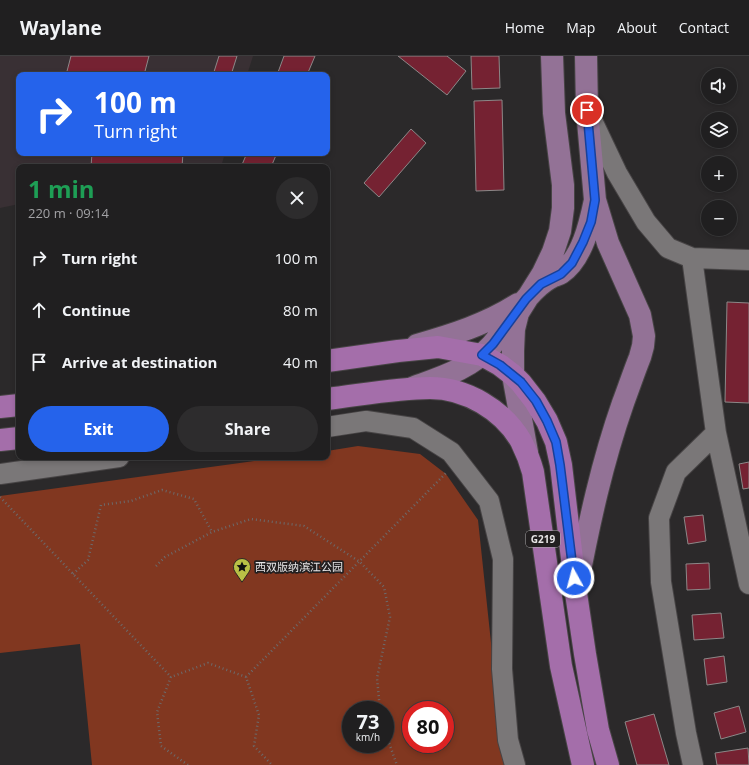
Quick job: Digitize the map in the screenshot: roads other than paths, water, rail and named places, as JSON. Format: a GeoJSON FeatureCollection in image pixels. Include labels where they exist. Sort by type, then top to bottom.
{"type":"FeatureCollection","features":[{"type":"Feature","properties":{"kind":"highway","name":"G219"},"geometry":{"type":"LineString","coordinates":[[330,361],[438,347],[482,355],[500,365],[513,375],[521,382],[536,401],[556,442],[585,654],[598,730],[608,765]]}},
{"type":"Feature","properties":{"kind":"highway","name":"G219"},"geometry":{"type":"LineString","coordinates":[[330,399],[411,388],[451,390],[468,395],[483,403],[510,425],[528,456],[534,478],[561,666],[583,765]]}},
{"type":"Feature","properties":{"kind":"highway"},"geometry":{"type":"LineString","coordinates":[[0,407],[16,404]]}},
{"type":"Feature","properties":{"kind":"highway"},"geometry":{"type":"LineString","coordinates":[[0,440],[16,438]]}},
{"type":"Feature","properties":{"kind":"main road"},"geometry":{"type":"LineString","coordinates":[[411,388],[455,372],[482,355],[493,344],[526,299],[543,273],[553,252],[560,230],[563,208],[554,113],[552,56]]}},
{"type":"Feature","properties":{"kind":"main road"},"geometry":{"type":"LineString","coordinates":[[576,593],[598,483],[616,424],[640,357],[644,336],[640,315],[608,243],[595,200],[587,110],[586,56]]}},
{"type":"Feature","properties":{"kind":"main road"},"geometry":{"type":"LineString","coordinates":[[398,351],[451,336],[500,316],[526,299],[541,284],[561,274],[572,263],[583,242],[591,222],[595,200]]}},
{"type":"Feature","properties":{"kind":"main road"},"geometry":{"type":"LineString","coordinates":[[526,299],[518,313],[514,329],[513,375],[528,456]]}},
{"type":"Feature","properties":{"kind":"street"},"geometry":{"type":"LineString","coordinates":[[587,110],[617,173],[646,222],[668,248],[692,258],[749,260]]}},
{"type":"Feature","properties":{"kind":"street"},"geometry":{"type":"LineString","coordinates":[[692,258],[716,433],[749,584]]}},
{"type":"Feature","properties":{"kind":"street"},"geometry":{"type":"LineString","coordinates":[[330,427],[366,422],[413,428],[451,452],[489,501],[503,560],[502,669],[508,740],[515,765]]}},
{"type":"Feature","properties":{"kind":"street"},"geometry":{"type":"LineString","coordinates":[[693,765],[686,733],[661,582],[659,518],[676,472],[716,433]]}},
{"type":"Feature","properties":{"kind":"street"},"geometry":{"type":"LineString","coordinates":[[0,474],[98,460]]}},
{"type":"Feature","properties":{"kind":"place","name":"西双版纳滨江公园"},"geometry":{"type":"Point","coordinates":[242,582]}}]}
